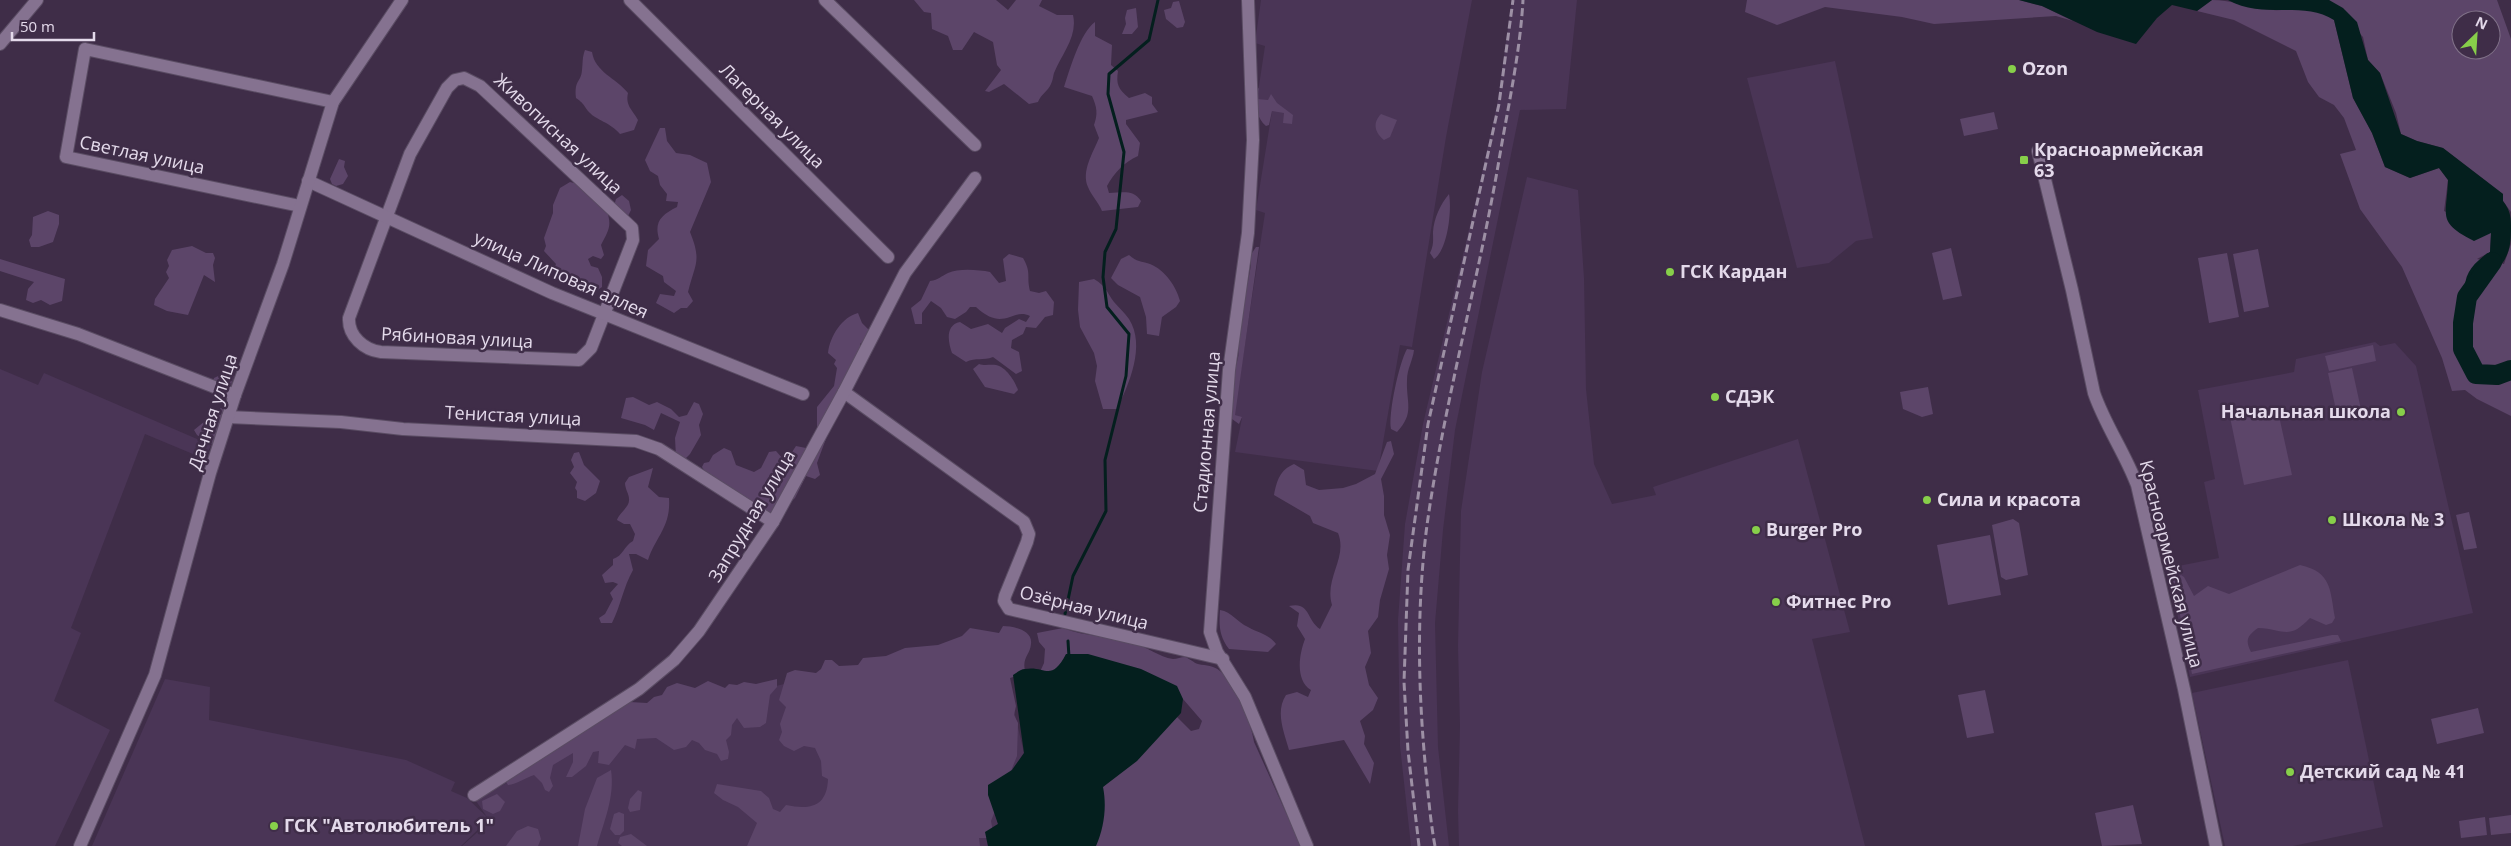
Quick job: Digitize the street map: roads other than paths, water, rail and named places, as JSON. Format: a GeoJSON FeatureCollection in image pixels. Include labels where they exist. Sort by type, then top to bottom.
{"type":"FeatureCollection","features":[{"type":"Feature","properties":{"kind":"street"},"geometry":{"type":"LineString","coordinates":[[0,44],[38,0]]}},
{"type":"Feature","properties":{"kind":"street","name":"Дачная улица"},"geometry":{"type":"LineString","coordinates":[[80,846],[155,675],[181,574],[228,417],[283,264],[333,102],[402,0]]}},
{"type":"Feature","properties":{"kind":"street","name":"Лагерная улица"},"geometry":{"type":"LineString","coordinates":[[630,0],[888,256]]}},
{"type":"Feature","properties":{"kind":"street"},"geometry":{"type":"LineString","coordinates":[[825,0],[975,145]]}},
{"type":"Feature","properties":{"kind":"street","name":"Стадионная улица"},"geometry":{"type":"LineString","coordinates":[[1248,0],[1253,140],[1248,233],[1229,370],[1209,619],[1212,643],[1245,697],[1307,846]]}},
{"type":"Feature","properties":{"kind":"street","name":"Светлая улица"},"geometry":{"type":"LineString","coordinates":[[300,206],[66,157],[85,49],[333,102]]}},
{"type":"Feature","properties":{"kind":"street","name":"Живописная улица"},"geometry":{"type":"LineString","coordinates":[[386,215],[410,154],[447,88],[459,78],[474,82],[632,228],[633,240],[604,315]]}},
{"type":"Feature","properties":{"kind":"street","name":"Красноармейская улица"},"geometry":{"type":"LineString","coordinates":[[2038,151],[2072,290],[2094,393],[2099,408],[2129,462],[2137,485],[2184,689],[2216,846]]}},
{"type":"Feature","properties":{"kind":"street","name":"Запрудная улица"},"geometry":{"type":"LineString","coordinates":[[474,795],[639,689],[674,660],[712,614],[772,522],[844,392],[905,273],[975,178]]}},
{"type":"Feature","properties":{"kind":"street","name":"улица Липовая аллея"},"geometry":{"type":"LineString","coordinates":[[308,180],[604,315],[803,394]]}},
{"type":"Feature","properties":{"kind":"street","name":"Рябиновая улица"},"geometry":{"type":"LineString","coordinates":[[386,215],[349,318],[354,334],[367,349],[381,352],[572,361],[586,356],[592,348],[604,315]]}},
{"type":"Feature","properties":{"kind":"street"},"geometry":{"type":"LineString","coordinates":[[0,310],[78,334],[235,395]]}},
{"type":"Feature","properties":{"kind":"street","name":"Озёрная улица"},"geometry":{"type":"LineString","coordinates":[[844,392],[1024,522],[1028,534],[1027,542],[1005,596],[1004,601],[1009,609],[1222,659]]}},
{"type":"Feature","properties":{"kind":"street","name":"Тенистая улица"},"geometry":{"type":"LineString","coordinates":[[228,417],[341,422],[402,429],[636,441],[659,449],[772,522]]}},
{"type":"Feature","properties":{"kind":"waterway"},"geometry":{"type":"LineString","coordinates":[[1065,614],[1073,576],[1106,511],[1105,460],[1126,376],[1129,334],[1107,307],[1103,277],[1105,252],[1116,229],[1124,152],[1108,94],[1109,74],[1149,40],[1158,0]]}},
{"type":"Feature","properties":{"kind":"waterway"},"geometry":{"type":"LineString","coordinates":[[2492,262],[2467,297],[2463,323],[2463,349],[2476,374],[2497,375],[2511,370]]}},
{"type":"Feature","properties":{"kind":"waterway"},"geometry":{"type":"LineString","coordinates":[[1068,641],[1069,657]]}},
{"type":"Feature","properties":{"kind":"railway"},"geometry":{"type":"LineString","coordinates":[[1419,846],[1408,751],[1404,682],[1408,570],[1428,424],[1499,104],[1513,0]]}},
{"type":"Feature","properties":{"kind":"railway"},"geometry":{"type":"LineString","coordinates":[[1435,846],[1430,814],[1420,686],[1420,621],[1423,557],[1442,435],[1490,211],[1516,62],[1523,0]]}},
{"type":"Feature","properties":{"kind":"place","name":"Ozon"},"geometry":{"type":"Point","coordinates":[2012,69]}},
{"type":"Feature","properties":{"kind":"place","name":"Красноармейская 63"},"geometry":{"type":"Point","coordinates":[2024,160]}},
{"type":"Feature","properties":{"kind":"place","name":"ГСК Кардан"},"geometry":{"type":"Point","coordinates":[1670,272]}},
{"type":"Feature","properties":{"kind":"place","name":"СДЭК"},"geometry":{"type":"Point","coordinates":[1715,397]}},
{"type":"Feature","properties":{"kind":"place","name":"Начальная школа"},"geometry":{"type":"Point","coordinates":[2401,412]}},
{"type":"Feature","properties":{"kind":"place","name":"Сила и красота"},"geometry":{"type":"Point","coordinates":[1927,500]}},
{"type":"Feature","properties":{"kind":"place","name":"Школа № 3"},"geometry":{"type":"Point","coordinates":[2332,520]}},
{"type":"Feature","properties":{"kind":"place","name":"Burger Pro"},"geometry":{"type":"Point","coordinates":[1756,530]}},
{"type":"Feature","properties":{"kind":"place","name":"Фитнес Pro"},"geometry":{"type":"Point","coordinates":[1776,602]}},
{"type":"Feature","properties":{"kind":"place","name":"Детский сад № 41"},"geometry":{"type":"Point","coordinates":[2290,772]}},
{"type":"Feature","properties":{"kind":"place","name":"ГСК \"Автолюбитель 1\""},"geometry":{"type":"Point","coordinates":[274,826]}}]}
